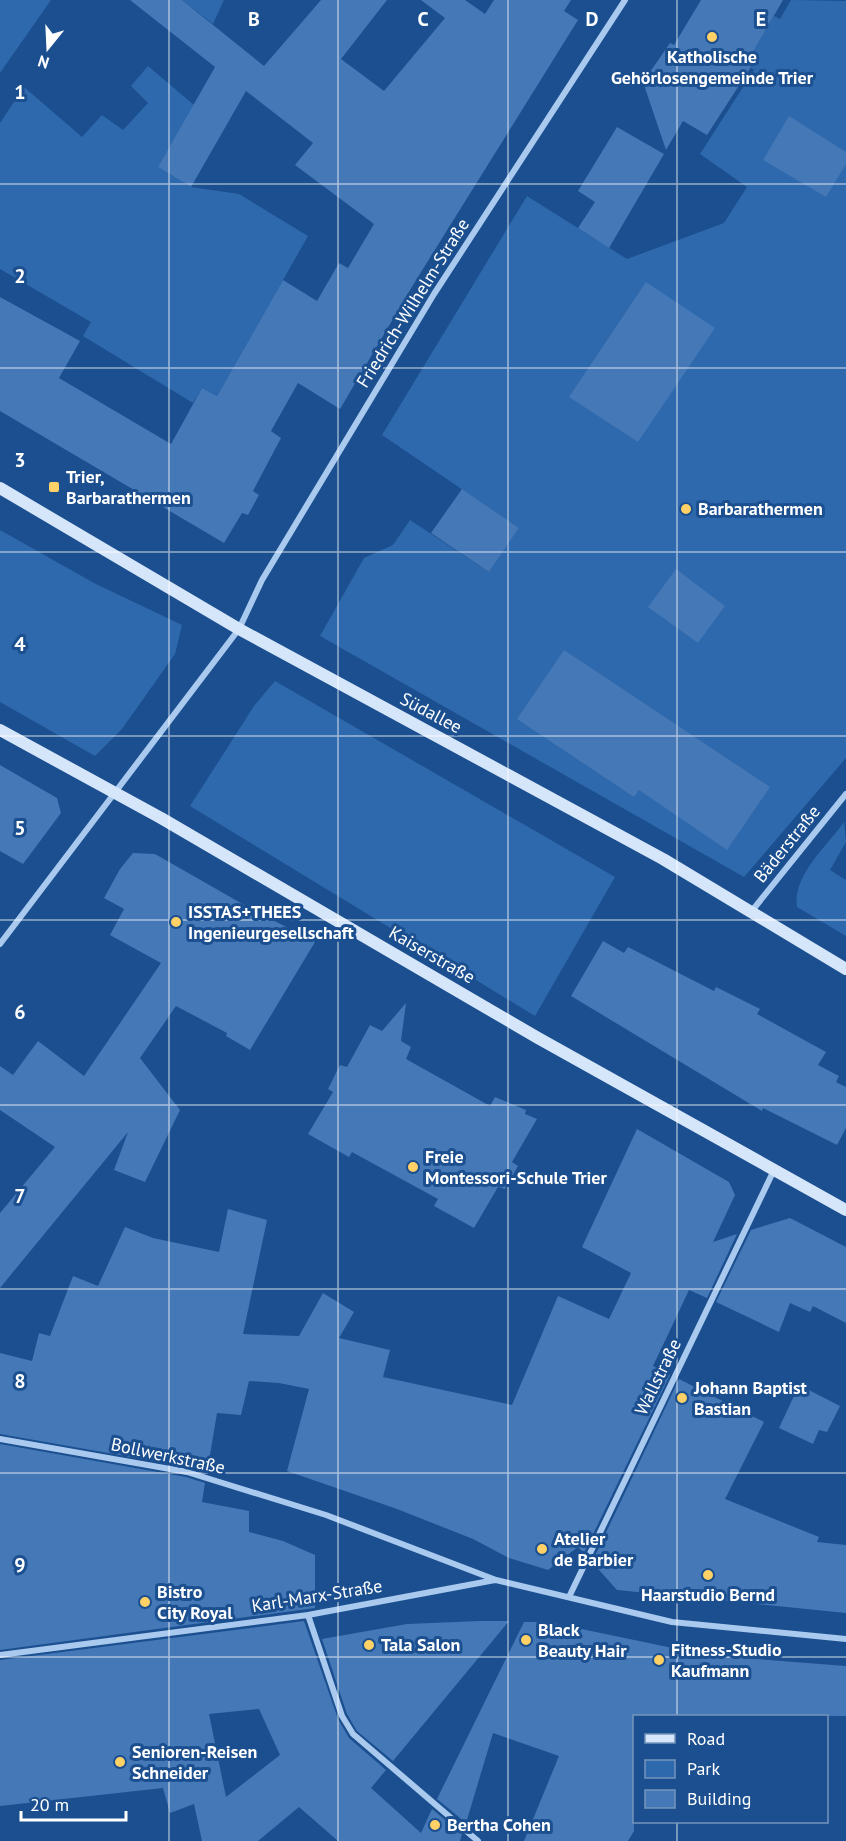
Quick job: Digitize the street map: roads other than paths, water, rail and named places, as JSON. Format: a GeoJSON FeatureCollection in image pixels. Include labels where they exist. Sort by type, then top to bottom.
{"type":"FeatureCollection","features":[{"type":"Feature","properties":{"kind":"main road","name":"Südallee"},"geometry":{"type":"LineString","coordinates":[[0,488],[239,629],[663,859],[846,969]]}},
{"type":"Feature","properties":{"kind":"main road","name":"Kaiserstraße"},"geometry":{"type":"LineString","coordinates":[[0,730],[161,818],[538,1038],[846,1210]]}},
{"type":"Feature","properties":{"kind":"street","name":"Friedrich-Wilhelm-Straße"},"geometry":{"type":"LineString","coordinates":[[0,944],[239,629],[262,580],[434,294],[625,0]]}},
{"type":"Feature","properties":{"kind":"street","name":"Bäderstraße"},"geometry":{"type":"LineString","coordinates":[[752,912],[846,794]]}},
{"type":"Feature","properties":{"kind":"street","name":"Wallstraße"},"geometry":{"type":"LineString","coordinates":[[569,1597],[774,1170]]}},
{"type":"Feature","properties":{"kind":"street","name":"Bollwerkstraße"},"geometry":{"type":"LineString","coordinates":[[0,1439],[187,1472],[326,1515]]}},
{"type":"Feature","properties":{"kind":"street","name":"Karl-Marx-Straße"},"geometry":{"type":"LineString","coordinates":[[326,1515],[496,1580],[672,1622],[846,1639]]}},
{"type":"Feature","properties":{"kind":"street","name":"Karl-Marx-Straße"},"geometry":{"type":"LineString","coordinates":[[0,1655],[308,1615],[496,1580]]}},
{"type":"Feature","properties":{"kind":"street"},"geometry":{"type":"LineString","coordinates":[[308,1615],[342,1716],[352,1734],[478,1841]]}},
{"type":"Feature","properties":{"kind":"place","name":"Katholische Gehörlosengemeinde Trier"},"geometry":{"type":"Point","coordinates":[712,37]}},
{"type":"Feature","properties":{"kind":"place","name":"Trier, Barbarathermen"},"geometry":{"type":"Point","coordinates":[54,487]}},
{"type":"Feature","properties":{"kind":"place","name":"Barbarathermen"},"geometry":{"type":"Point","coordinates":[686,509]}},
{"type":"Feature","properties":{"kind":"place","name":"ISSTAS+THEES Ingenieurgesellschaft"},"geometry":{"type":"Point","coordinates":[176,922]}},
{"type":"Feature","properties":{"kind":"place","name":"Freie Montessori-Schule Trier"},"geometry":{"type":"Point","coordinates":[413,1167]}},
{"type":"Feature","properties":{"kind":"place","name":"Johann Baptist Bastian"},"geometry":{"type":"Point","coordinates":[682,1398]}},
{"type":"Feature","properties":{"kind":"place","name":"Atelier de Barbier"},"geometry":{"type":"Point","coordinates":[542,1549]}},
{"type":"Feature","properties":{"kind":"place","name":"Haarstudio Bernd"},"geometry":{"type":"Point","coordinates":[708,1575]}},
{"type":"Feature","properties":{"kind":"place","name":"Bistro City Royal"},"geometry":{"type":"Point","coordinates":[145,1602]}},
{"type":"Feature","properties":{"kind":"place","name":"Black Beauty Hair"},"geometry":{"type":"Point","coordinates":[526,1640]}},
{"type":"Feature","properties":{"kind":"place","name":"Tala Salon"},"geometry":{"type":"Point","coordinates":[369,1645]}},
{"type":"Feature","properties":{"kind":"place","name":"Fitness-Studio Kaufmann"},"geometry":{"type":"Point","coordinates":[659,1660]}},
{"type":"Feature","properties":{"kind":"place","name":"Senioren-Reisen Schneider"},"geometry":{"type":"Point","coordinates":[120,1762]}},
{"type":"Feature","properties":{"kind":"place","name":"Bertha Cohen"},"geometry":{"type":"Point","coordinates":[435,1825]}}]}
